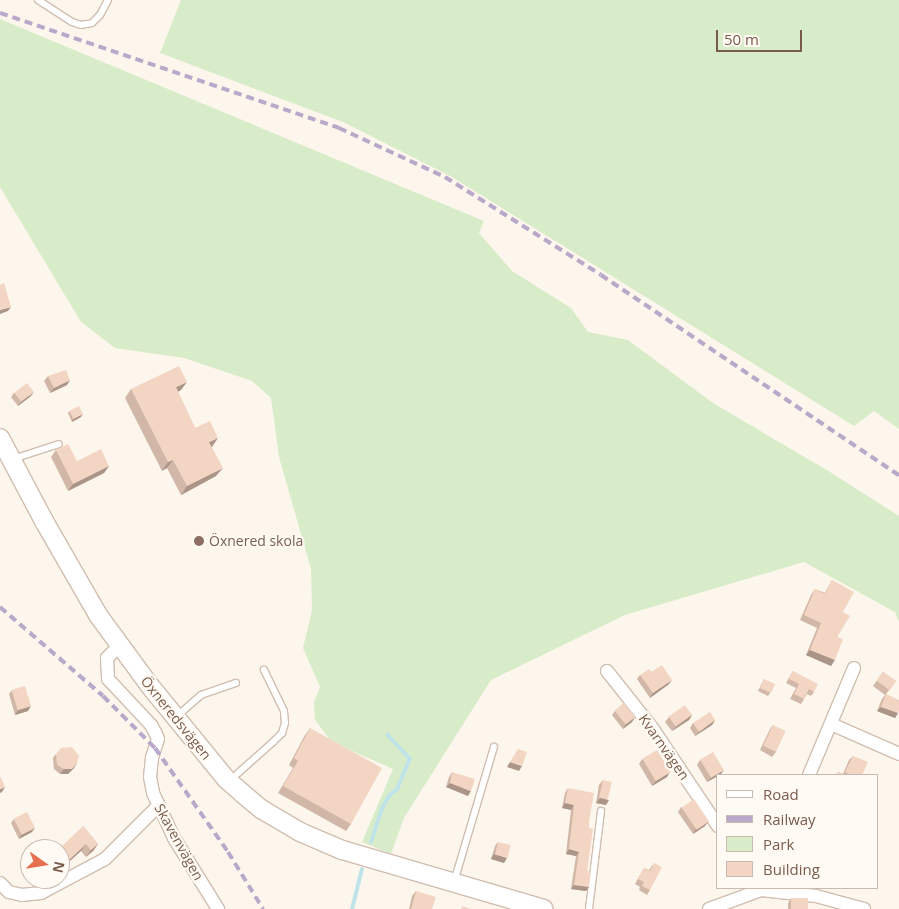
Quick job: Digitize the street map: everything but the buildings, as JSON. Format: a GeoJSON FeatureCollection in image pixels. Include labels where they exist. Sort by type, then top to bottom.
{"type":"FeatureCollection","features":[{"type":"Feature","properties":{"kind":"street","name":"Öxneredsvägen"},"geometry":{"type":"LineString","coordinates":[[0,438],[71,570],[119,646],[226,779],[261,809],[300,832],[342,850],[454,883],[516,905],[544,909]]}},
{"type":"Feature","properties":{"kind":"street","name":"Skavenvägen"},"geometry":{"type":"LineString","coordinates":[[119,646],[107,658],[106,670],[108,679],[151,725],[156,734],[158,739],[152,758],[150,777],[158,806],[174,838],[218,909]]}},
{"type":"Feature","properties":{"kind":"street"},"geometry":{"type":"LineString","coordinates":[[809,774],[854,668]]}},
{"type":"Feature","properties":{"kind":"street","name":"Kvarnvägen"},"geometry":{"type":"LineString","coordinates":[[607,671],[653,729],[716,823]]}},
{"type":"Feature","properties":{"kind":"street"},"geometry":{"type":"LineString","coordinates":[[831,724],[899,754]]}},
{"type":"Feature","properties":{"kind":"street"},"geometry":{"type":"LineString","coordinates":[[0,883],[9,892],[22,895],[40,893],[105,859],[158,806]]}},
{"type":"Feature","properties":{"kind":"street"},"geometry":{"type":"LineString","coordinates":[[710,909],[761,889],[816,896],[864,909]]}},
{"type":"Feature","properties":{"kind":"lane"},"geometry":{"type":"LineString","coordinates":[[38,0],[72,22],[81,24],[92,23],[100,16],[108,0]]}},
{"type":"Feature","properties":{"kind":"lane"},"geometry":{"type":"LineString","coordinates":[[12,459],[59,444]]}},
{"type":"Feature","properties":{"kind":"lane"},"geometry":{"type":"LineString","coordinates":[[237,774],[282,733],[285,723],[284,711],[264,670]]}},
{"type":"Feature","properties":{"kind":"lane"},"geometry":{"type":"LineString","coordinates":[[176,717],[201,695],[236,682]]}},
{"type":"Feature","properties":{"kind":"lane"},"geometry":{"type":"LineString","coordinates":[[454,883],[494,747]]}},
{"type":"Feature","properties":{"kind":"lane"},"geometry":{"type":"LineString","coordinates":[[589,909],[601,811]]}},
{"type":"Feature","properties":{"kind":"green space"},"geometry":{"type":"Polygon","coordinates":[[[181,0],[899,0],[899,429],[874,411],[854,426],[452,177],[343,122],[160,53],[181,0]]]}},
{"type":"Feature","properties":{"kind":"green space"},"geometry":{"type":"Polygon","coordinates":[[[0,19],[484,221],[479,233],[512,271],[571,308],[588,332],[628,340],[713,403],[830,472],[899,516],[899,622],[895,612],[804,562],[625,615],[491,680],[404,818],[391,854],[362,842],[393,769],[332,742],[315,720],[314,702],[320,687],[303,648],[312,610],[311,569],[279,457],[271,398],[252,381],[184,358],[115,348],[81,322],[0,187],[0,19]]]}},
{"type":"Feature","properties":{"kind":"waterway"},"geometry":{"type":"LineString","coordinates":[[371,842],[382,808],[389,796],[397,789],[410,759],[388,735]]}},
{"type":"Feature","properties":{"kind":"waterway"},"geometry":{"type":"LineString","coordinates":[[352,909],[362,869]]}},
{"type":"Feature","properties":{"kind":"railway"},"geometry":{"type":"LineString","coordinates":[[0,13],[339,128],[445,177],[601,275],[899,475]]}},
{"type":"Feature","properties":{"kind":"railway"},"geometry":{"type":"LineString","coordinates":[[0,607],[103,696],[155,748],[228,852],[263,909]]}},
{"type":"Feature","properties":{"kind":"place","name":"Öxnered skola"},"geometry":{"type":"Point","coordinates":[199,541]}}]}
